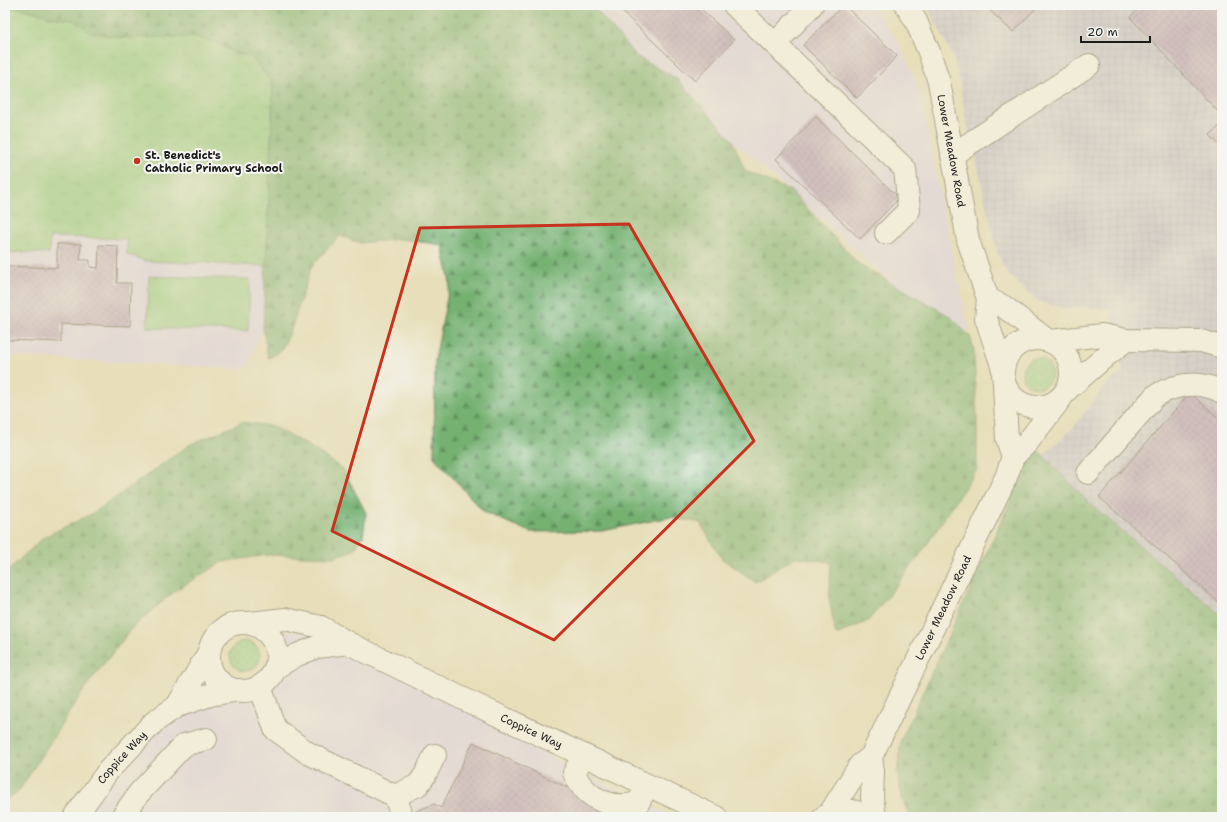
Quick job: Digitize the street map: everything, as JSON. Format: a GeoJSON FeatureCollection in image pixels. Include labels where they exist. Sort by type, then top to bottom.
{"type":"FeatureCollection","features":[{"type":"Feature","properties":{"kind":"street"},"geometry":{"type":"LineString","coordinates":[[734,5],[905,169],[909,210],[886,233]]}},
{"type":"Feature","properties":{"kind":"street"},"geometry":{"type":"LineString","coordinates":[[775,44],[812,5]]}},
{"type":"Feature","properties":{"kind":"street","name":"Lower Meadow Road"},"geometry":{"type":"LineString","coordinates":[[906,5],[916,21],[929,52],[938,82],[968,240],[988,299],[986,318],[1004,377],[1007,439],[1013,457]]}},
{"type":"Feature","properties":{"kind":"street"},"geometry":{"type":"LineString","coordinates":[[952,155],[1089,65]]}},
{"type":"Feature","properties":{"kind":"street"},"geometry":{"type":"LineString","coordinates":[[988,299],[1003,306],[1048,341],[1060,348],[1068,356],[1071,367],[1071,378],[1065,394]]}},
{"type":"Feature","properties":{"kind":"street"},"geometry":{"type":"LineString","coordinates":[[1126,340],[1107,355],[1053,404],[1044,408],[1025,406],[1016,401],[1009,394],[1004,377],[1006,360],[1010,351],[1018,344],[1027,340],[1036,339],[1048,341],[1102,334],[1126,340],[1201,341],[1222,347]]}},
{"type":"Feature","properties":{"kind":"street"},"geometry":{"type":"LineString","coordinates":[[1088,473],[1155,396],[1166,389],[1184,384],[1200,385],[1222,392]]}},
{"type":"Feature","properties":{"kind":"street","name":"Lower Meadow Road"},"geometry":{"type":"LineString","coordinates":[[827,815],[860,765],[871,757],[1002,484],[1013,457],[1027,443],[1065,394]]}},
{"type":"Feature","properties":{"kind":"street","name":"Coppice Way"},"geometry":{"type":"LineString","coordinates":[[249,623],[285,619],[321,627],[348,643],[474,704],[716,817]]}},
{"type":"Feature","properties":{"kind":"street"},"geometry":{"type":"LineString","coordinates":[[238,623],[249,623],[260,627],[269,635],[275,645],[277,656],[275,668],[269,678],[249,688],[228,687],[219,681],[213,672],[209,662],[210,652],[213,641],[219,632],[228,626],[238,623]]}},
{"type":"Feature","properties":{"kind":"street"},"geometry":{"type":"LineString","coordinates":[[275,668],[297,655],[317,647],[348,643]]}},
{"type":"Feature","properties":{"kind":"street","name":"Coppice Way"},"geometry":{"type":"LineString","coordinates":[[177,706],[210,652]]}},
{"type":"Feature","properties":{"kind":"street"},"geometry":{"type":"LineString","coordinates":[[249,688],[275,729],[308,753],[395,796],[401,813],[400,817]]}},
{"type":"Feature","properties":{"kind":"street","name":"Coppice Way"},"geometry":{"type":"LineString","coordinates":[[75,817],[108,771],[154,722],[177,706],[210,694],[249,688]]}},
{"type":"Feature","properties":{"kind":"street"},"geometry":{"type":"LineString","coordinates":[[122,817],[139,793],[184,745],[206,739]]}},
{"type":"Feature","properties":{"kind":"street"},"geometry":{"type":"LineString","coordinates":[[395,796],[418,785],[435,755]]}},
{"type":"Feature","properties":{"kind":"street"},"geometry":{"type":"LineString","coordinates":[[583,756],[574,773],[577,780],[583,788],[593,796],[606,802],[617,806],[630,805],[639,802],[647,785]]}},
{"type":"Feature","properties":{"kind":"street"},"geometry":{"type":"LineString","coordinates":[[871,757],[873,771],[872,797],[875,817]]}},
{"type":"Feature","properties":{"kind":"street"},"geometry":{"type":"LineString","coordinates":[[827,815],[841,810],[852,810],[865,817]]}},
{"type":"Feature","properties":{"kind":"highlighted area"},"geometry":{"type":"Polygon","coordinates":[[[629,224],[754,441],[554,640],[332,531],[420,228],[629,224]]]}},
{"type":"Feature","properties":{"kind":"shaded area","name":"St. Benedict's Catholic Primary School"},"geometry":{"type":"Polygon","coordinates":[[[5,5],[233,52],[244,56],[273,85],[263,328],[245,369],[5,356],[5,5]]]}},
{"type":"Feature","properties":{"kind":"shaded area"},"geometry":{"type":"Polygon","coordinates":[[[578,5],[871,5],[899,43],[915,80],[925,118],[969,330],[957,341],[934,322],[810,209],[578,5]]]}},
{"type":"Feature","properties":{"kind":"shaded area"},"geometry":{"type":"Polygon","coordinates":[[[927,5],[1222,5],[1222,637],[1040,458],[1073,428],[1106,384],[1123,372],[1110,309],[1083,307],[1062,308],[1040,302],[1007,273],[998,254],[986,206],[977,162],[966,122],[954,59],[927,5]]]}},
{"type":"Feature","properties":{"kind":"shaded area"},"geometry":{"type":"Polygon","coordinates":[[[274,631],[302,631],[474,704],[565,765],[674,817],[75,817],[154,722],[215,675],[230,687],[243,689],[271,678],[275,672],[281,651],[274,631]]]}},
{"type":"Feature","properties":{"kind":"green space","name":"St. Benedict's Catholic Primary School"},"geometry":{"type":"Polygon","coordinates":[[[5,5],[43,14],[49,17],[72,20],[82,25],[89,32],[123,38],[195,37],[216,43],[237,54],[251,57],[273,85],[266,266],[145,261],[127,254],[127,239],[50,237],[49,253],[5,252],[5,5]]]}},
{"type":"Feature","properties":{"kind":"green space"},"geometry":{"type":"Polygon","coordinates":[[[8,5],[592,5],[636,56],[677,79],[733,141],[745,171],[791,191],[860,265],[950,316],[970,336],[974,349],[977,417],[977,469],[918,558],[868,621],[836,635],[829,599],[831,562],[795,557],[756,582],[722,559],[700,523],[671,517],[602,531],[530,532],[484,512],[434,457],[435,360],[450,282],[442,245],[401,239],[360,243],[340,236],[312,265],[290,333],[280,352],[268,358],[263,328],[273,85],[251,57],[173,37],[123,38],[89,32],[82,25],[8,5]]]}},
{"type":"Feature","properties":{"kind":"green space"},"geometry":{"type":"Polygon","coordinates":[[[149,276],[250,279],[248,331],[147,328],[149,276]]]}},
{"type":"Feature","properties":{"kind":"green space"},"geometry":{"type":"Polygon","coordinates":[[[1037,358],[1043,359],[1051,367],[1051,379],[1043,387],[1037,388],[1031,387],[1023,379],[1022,373],[1023,367],[1031,359],[1037,358]]]}},
{"type":"Feature","properties":{"kind":"green space"},"geometry":{"type":"Polygon","coordinates":[[[243,422],[272,426],[309,446],[343,469],[366,513],[363,537],[354,550],[334,557],[268,555],[222,562],[175,591],[132,628],[85,688],[19,791],[5,800],[5,573],[44,537],[95,512],[189,445],[243,422]]]}},
{"type":"Feature","properties":{"kind":"green space"},"geometry":{"type":"Polygon","coordinates":[[[1035,447],[1089,503],[1222,616],[1222,817],[910,817],[903,802],[897,773],[901,740],[1035,447]]]}},
{"type":"Feature","properties":{"kind":"green space"},"geometry":{"type":"Polygon","coordinates":[[[245,641],[251,642],[259,650],[259,662],[251,670],[245,671],[239,670],[231,662],[230,656],[231,650],[239,642],[245,641]]]}},
{"type":"Feature","properties":{"kind":"building"},"geometry":{"type":"Polygon","coordinates":[[[615,5],[697,5],[734,40],[695,81],[615,5]]]}},
{"type":"Feature","properties":{"kind":"building"},"geometry":{"type":"Polygon","coordinates":[[[843,5],[897,56],[857,98],[803,45],[843,5]]]}},
{"type":"Feature","properties":{"kind":"building"},"geometry":{"type":"Polygon","coordinates":[[[984,5],[1039,5],[1013,32],[984,5]]]}},
{"type":"Feature","properties":{"kind":"building"},"geometry":{"type":"Polygon","coordinates":[[[1143,5],[1222,5],[1222,116],[1130,17],[1143,5]]]}},
{"type":"Feature","properties":{"kind":"building"},"geometry":{"type":"Polygon","coordinates":[[[816,117],[899,198],[860,239],[776,159],[816,117]]]}},
{"type":"Feature","properties":{"kind":"building"},"geometry":{"type":"Polygon","coordinates":[[[1222,124],[1222,148],[1210,135],[1222,124]]]}},
{"type":"Feature","properties":{"kind":"building"},"geometry":{"type":"Polygon","coordinates":[[[57,244],[81,244],[80,260],[90,260],[90,267],[98,268],[99,245],[118,246],[117,283],[131,283],[130,326],[61,324],[61,342],[8,340],[8,332],[5,332],[5,266],[57,268],[57,244]]]}},
{"type":"Feature","properties":{"kind":"building"},"geometry":{"type":"Polygon","coordinates":[[[1190,393],[1222,421],[1222,605],[1099,497],[1190,393]]]}},
{"type":"Feature","properties":{"kind":"building"},"geometry":{"type":"Polygon","coordinates":[[[473,742],[628,817],[413,817],[416,811],[434,804],[441,808],[473,742]]]}},
{"type":"Feature","properties":{"kind":"place","name":"St. Benedict's Catholic Primary School"},"geometry":{"type":"Point","coordinates":[137,161]}}]}
